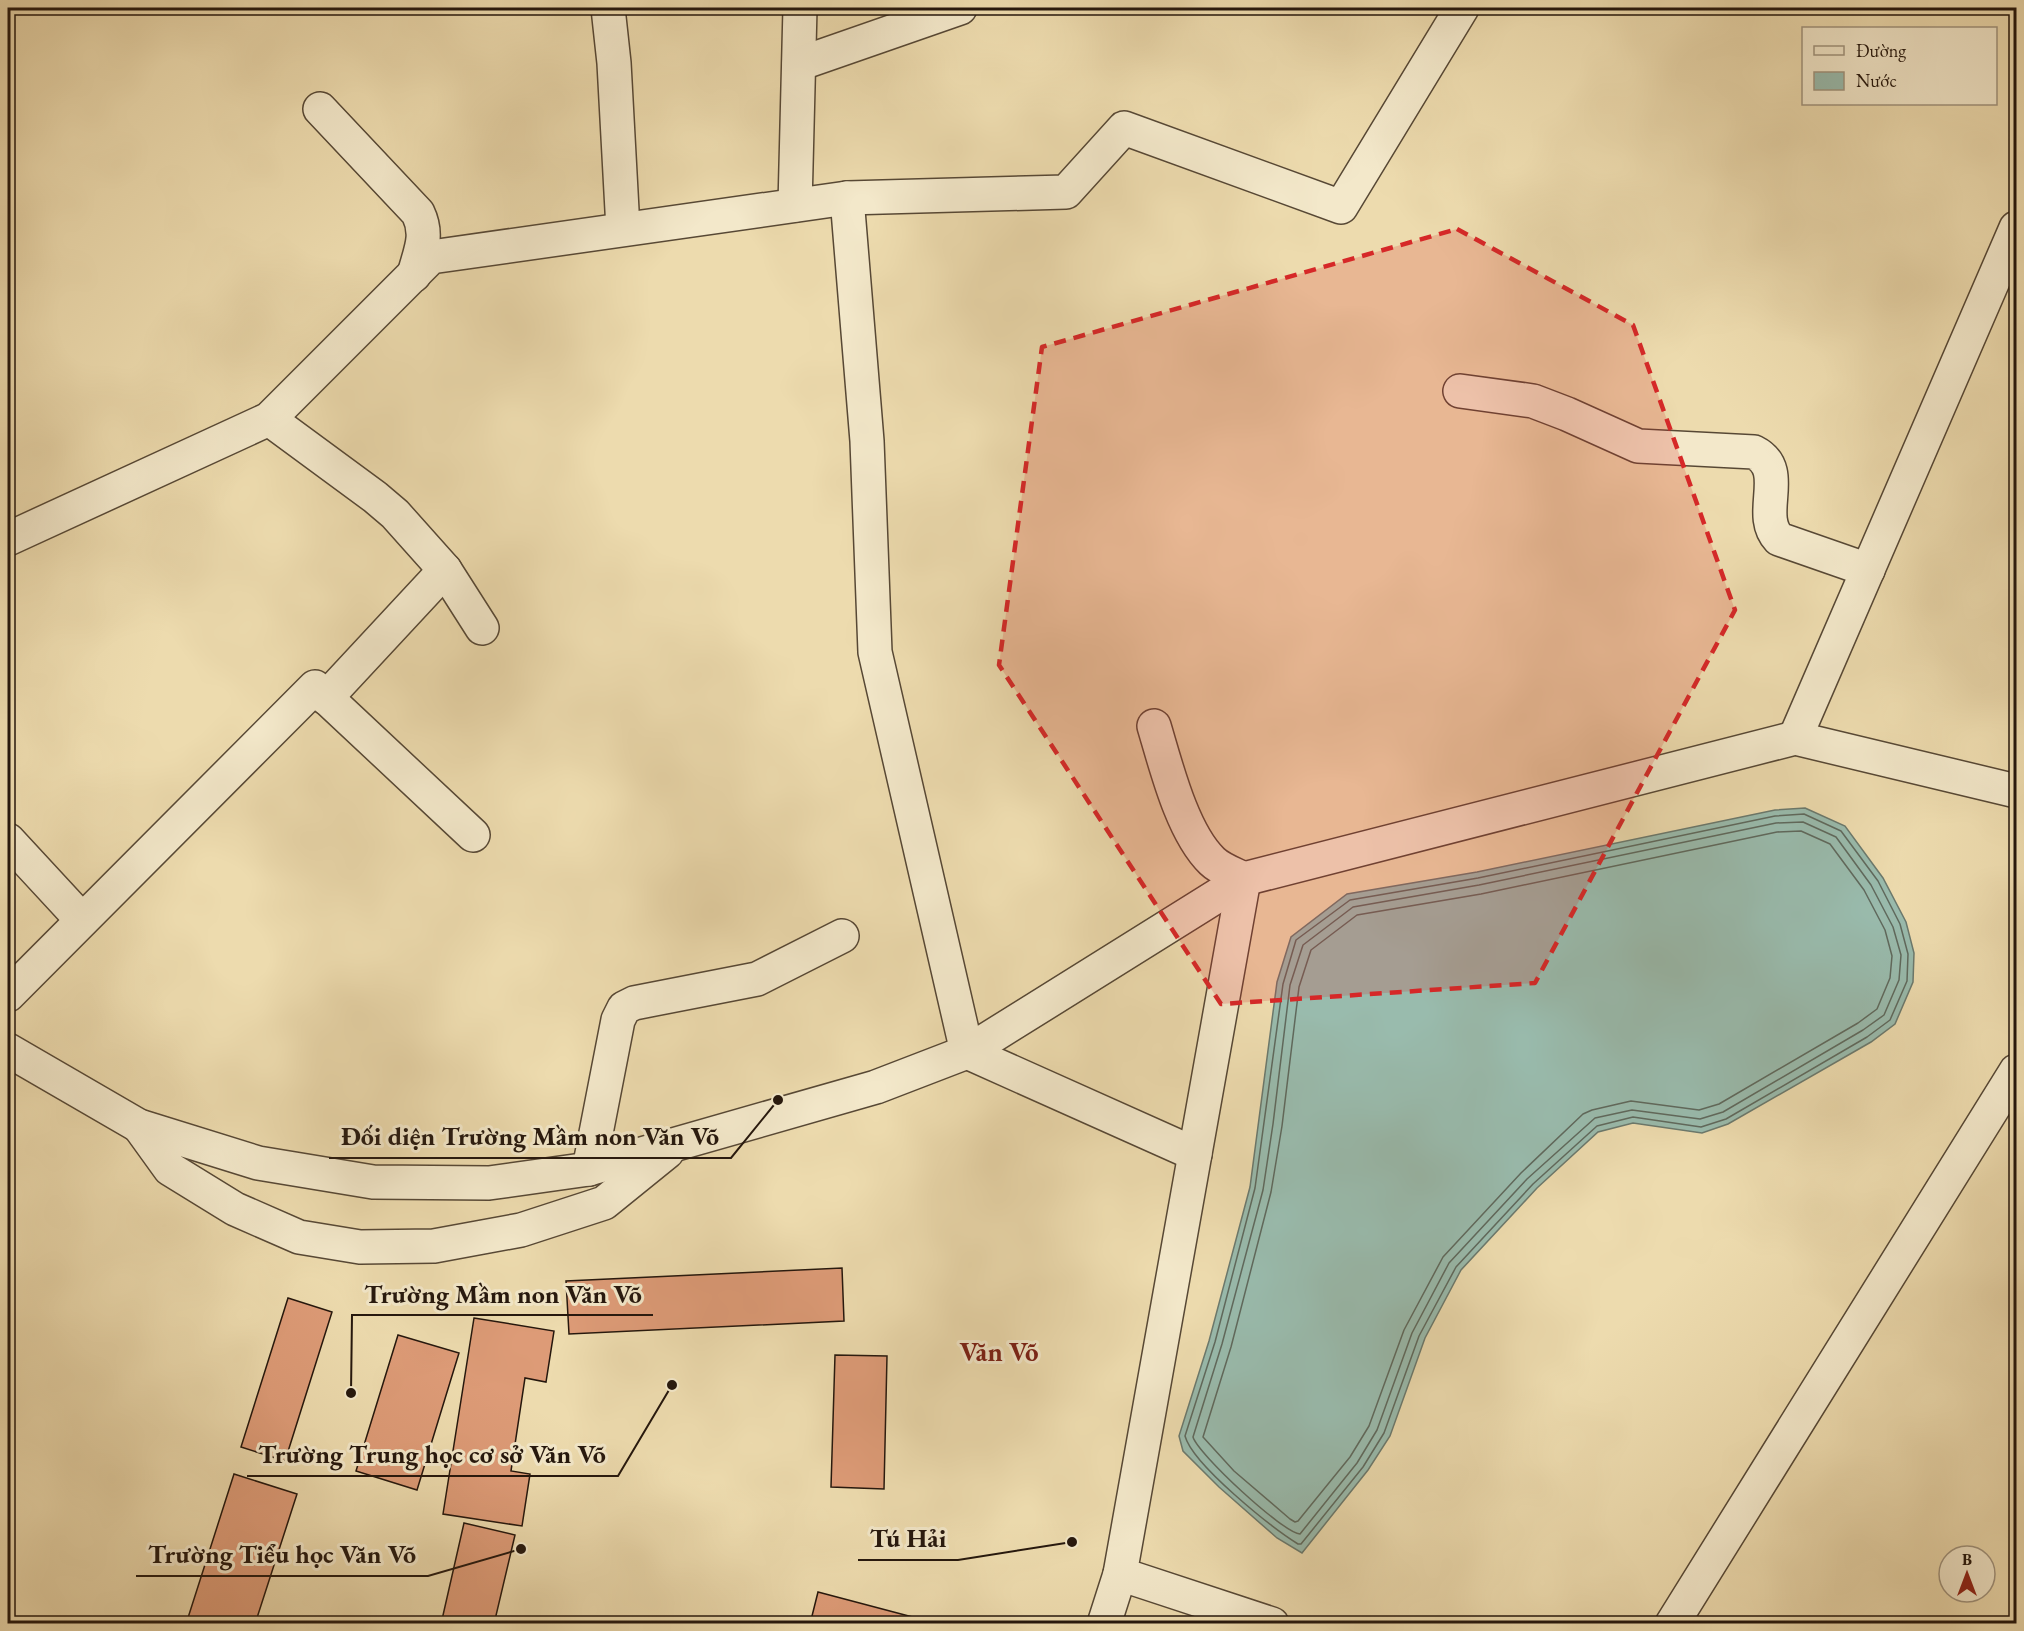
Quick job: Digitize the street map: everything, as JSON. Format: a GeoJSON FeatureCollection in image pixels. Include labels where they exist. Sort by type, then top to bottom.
{"type":"FeatureCollection","features":[{"type":"Feature","properties":{"kind":"street"},"geometry":{"type":"LineString","coordinates":[[608,8],[623,229]]}},
{"type":"Feature","properties":{"kind":"street"},"geometry":{"type":"LineString","coordinates":[[795,205],[800,8]]}},
{"type":"Feature","properties":{"kind":"street"},"geometry":{"type":"LineString","coordinates":[[799,64],[960,8]]}},
{"type":"Feature","properties":{"kind":"street"},"geometry":{"type":"LineString","coordinates":[[8,539],[269,419],[431,257],[847,198],[1066,192],[1124,128],[1341,207],[1462,8]]}},
{"type":"Feature","properties":{"kind":"street"},"geometry":{"type":"LineString","coordinates":[[320,109],[417,213],[424,225],[425,236],[414,274]]}},
{"type":"Feature","properties":{"kind":"street"},"geometry":{"type":"LineString","coordinates":[[847,198],[867,441],[875,652],[967,1052]]}},
{"type":"Feature","properties":{"kind":"street"},"geometry":{"type":"LineString","coordinates":[[1795,738],[2016,228]]}},
{"type":"Feature","properties":{"kind":"street"},"geometry":{"type":"LineString","coordinates":[[1460,391],[1533,401],[1638,446],[1754,452],[1764,457],[1771,467],[1771,531],[1779,539],[1868,570]]}},
{"type":"Feature","properties":{"kind":"street"},"geometry":{"type":"LineString","coordinates":[[269,419],[375,496],[395,514],[445,570],[482,627]]}},
{"type":"Feature","properties":{"kind":"street"},"geometry":{"type":"LineString","coordinates":[[326,698],[445,570]]}},
{"type":"Feature","properties":{"kind":"street"},"geometry":{"type":"LineString","coordinates":[[8,995],[315,687],[473,836]]}},
{"type":"Feature","properties":{"kind":"street"},"geometry":{"type":"LineString","coordinates":[[1154,726],[1170,780],[1191,831],[1212,861],[1244,879]]}},
{"type":"Feature","properties":{"kind":"street"},"geometry":{"type":"LineString","coordinates":[[8,1050],[139,1126],[258,1163],[373,1182],[489,1183],[589,1169],[876,1087],[967,1052],[1244,879],[1795,738],[2016,791]]}},
{"type":"Feature","properties":{"kind":"street"},"geometry":{"type":"LineString","coordinates":[[8,840],[82,920]]}},
{"type":"Feature","properties":{"kind":"street"},"geometry":{"type":"LineString","coordinates":[[1104,1623],[1120,1574],[1244,879]]}},
{"type":"Feature","properties":{"kind":"street"},"geometry":{"type":"LineString","coordinates":[[589,1169],[618,1020],[624,1008],[634,1003],[757,979],[842,936]]}},
{"type":"Feature","properties":{"kind":"street"},"geometry":{"type":"LineString","coordinates":[[967,1052],[1195,1154]]}},
{"type":"Feature","properties":{"kind":"street"},"geometry":{"type":"LineString","coordinates":[[1672,1623],[2016,1071]]}},
{"type":"Feature","properties":{"kind":"street"},"geometry":{"type":"LineString","coordinates":[[139,1126],[170,1169],[235,1209],[299,1237],[360,1247],[434,1246],[521,1230],[604,1203],[677,1144]]}},
{"type":"Feature","properties":{"kind":"street"},"geometry":{"type":"LineString","coordinates":[[1120,1574],[1272,1623]]}},
{"type":"Feature","properties":{"kind":"highlighted area"},"geometry":{"type":"Polygon","coordinates":[[[1457,229],[1633,325],[1735,610],[1535,983],[1221,1004],[999,665],[1042,347],[1457,229]]]}},
{"type":"Feature","properties":{"kind":"water"},"geometry":{"type":"Polygon","coordinates":[[[1805,808],[1845,826],[1883,878],[1906,922],[1914,953],[1913,982],[1895,1024],[1871,1042],[1728,1124],[1702,1133],[1633,1123],[1598,1132],[1537,1188],[1461,1270],[1425,1338],[1390,1436],[1368,1470],[1302,1553],[1277,1538],[1219,1487],[1183,1451],[1179,1436],[1209,1341],[1250,1187],[1277,982],[1291,937],[1347,894],[1477,872],[1775,810],[1805,808]]]}},
{"type":"Feature","properties":{"kind":"building"},"geometry":{"type":"Polygon","coordinates":[[[842,1268],[844,1321],[569,1334],[566,1281],[842,1268]]]}},
{"type":"Feature","properties":{"kind":"building"},"geometry":{"type":"Polygon","coordinates":[[[288,1298],[332,1312],[285,1461],[241,1447],[288,1298]]]}},
{"type":"Feature","properties":{"kind":"building"},"geometry":{"type":"Polygon","coordinates":[[[474,1318],[554,1331],[546,1382],[525,1378],[511,1471],[530,1474],[522,1526],[443,1514],[474,1318]]]}},
{"type":"Feature","properties":{"kind":"building"},"geometry":{"type":"Polygon","coordinates":[[[398,1335],[459,1353],[417,1490],[356,1471],[398,1335]]]}},
{"type":"Feature","properties":{"kind":"building"},"geometry":{"type":"Polygon","coordinates":[[[835,1355],[887,1356],[884,1489],[831,1487],[835,1355]]]}},
{"type":"Feature","properties":{"kind":"building"},"geometry":{"type":"Polygon","coordinates":[[[234,1474],[297,1494],[255,1624],[186,1624],[234,1474]]]}},
{"type":"Feature","properties":{"kind":"building"},"geometry":{"type":"Polygon","coordinates":[[[464,1523],[515,1535],[494,1624],[441,1624],[464,1523]]]}},
{"type":"Feature","properties":{"kind":"building"},"geometry":{"type":"Polygon","coordinates":[[[818,1592],[939,1624],[810,1624],[818,1592]]]}},
{"type":"Feature","properties":{"kind":"place","name":"Đối diện Trường Mầm non Văn Võ"},"geometry":{"type":"Point","coordinates":[778,1100]}},
{"type":"Feature","properties":{"kind":"place","name":"Trường Trung học cơ sở Văn Võ"},"geometry":{"type":"Point","coordinates":[672,1385]}},
{"type":"Feature","properties":{"kind":"place","name":"Trường Mầm non Văn Võ"},"geometry":{"type":"Point","coordinates":[351,1393]}},
{"type":"Feature","properties":{"kind":"place","name":"Tú Hải"},"geometry":{"type":"Point","coordinates":[1072,1542]}},
{"type":"Feature","properties":{"kind":"place","name":"Trường Tiểu học Văn Võ"},"geometry":{"type":"Point","coordinates":[521,1549]}},
{"type":"Feature","properties":{"kind":"district","name":"Văn Võ"},"geometry":{"type":"Point","coordinates":[999,1351]}}]}
